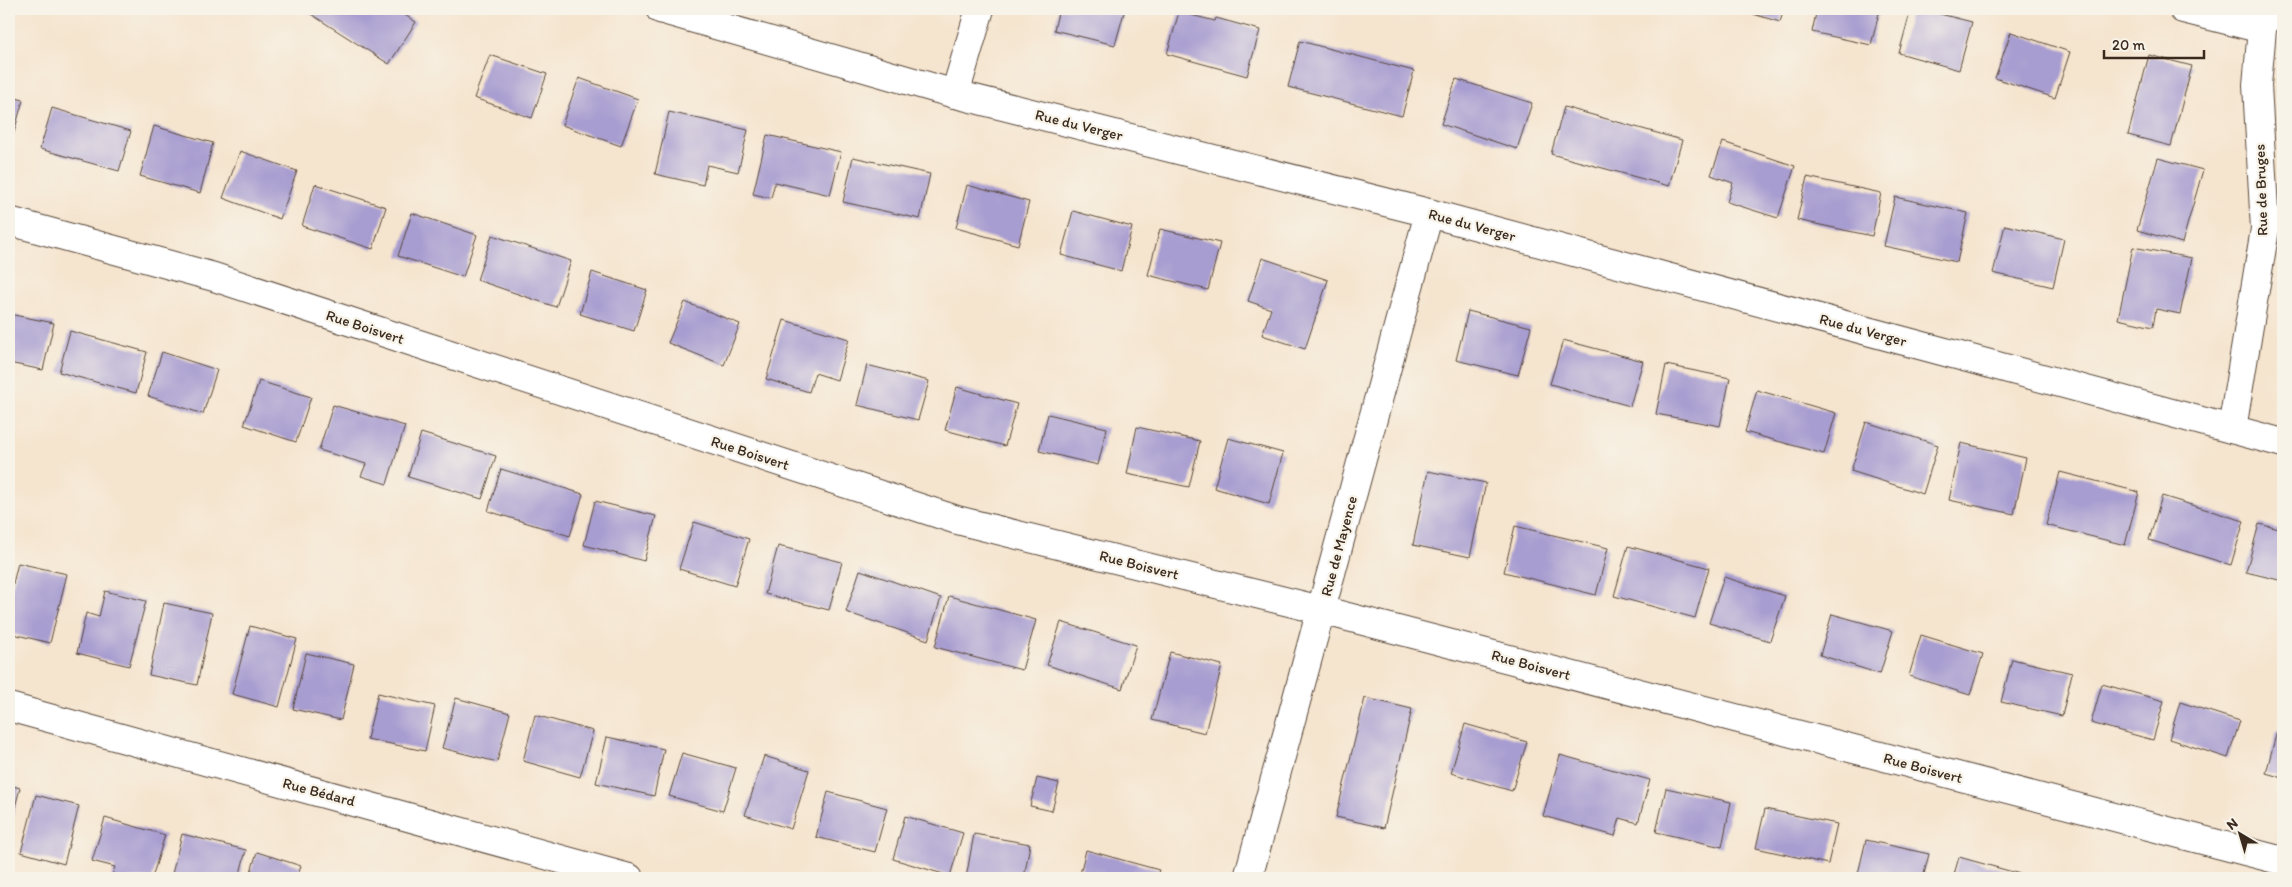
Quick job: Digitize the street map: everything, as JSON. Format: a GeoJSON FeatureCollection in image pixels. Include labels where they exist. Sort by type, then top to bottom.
{"type":"FeatureCollection","features":[{"type":"Feature","properties":{"kind":"street","name":"Rue du Verger"},"geometry":{"type":"LineString","coordinates":[[660,9],[955,94],[1429,213],[2283,443]]}},
{"type":"Feature","properties":{"kind":"street"},"geometry":{"type":"LineString","coordinates":[[955,94],[980,9]]}},
{"type":"Feature","properties":{"kind":"street"},"geometry":{"type":"LineString","coordinates":[[2182,9],[2265,19]]}},
{"type":"Feature","properties":{"kind":"street","name":"Rue de Bruges"},"geometry":{"type":"LineString","coordinates":[[2232,429],[2265,229],[2257,85],[2265,19]]}},
{"type":"Feature","properties":{"kind":"street","name":"Rue de Mayence"},"geometry":{"type":"LineString","coordinates":[[1248,878],[1429,213]]}},
{"type":"Feature","properties":{"kind":"street","name":"Rue Boisvert"},"geometry":{"type":"LineString","coordinates":[[9,221],[214,277],[957,520],[1321,610],[2283,861]]}},
{"type":"Feature","properties":{"kind":"street","name":"Rue Bédard"},"geometry":{"type":"LineString","coordinates":[[9,706],[629,878]]}},
{"type":"Feature","properties":{"kind":"building"},"geometry":{"type":"Polygon","coordinates":[[[303,9],[395,9],[416,22],[389,64],[303,9]]]}},
{"type":"Feature","properties":{"kind":"building"},"geometry":{"type":"Polygon","coordinates":[[[1059,9],[1125,9],[1115,45],[1054,30],[1059,9]]]}},
{"type":"Feature","properties":{"kind":"building"},"geometry":{"type":"Polygon","coordinates":[[[1736,9],[1784,9],[1780,22],[1736,9]]]}},
{"type":"Feature","properties":{"kind":"building"},"geometry":{"type":"Polygon","coordinates":[[[1817,9],[1880,9],[1871,45],[1812,32],[1817,9]]]}},
{"type":"Feature","properties":{"kind":"building"},"geometry":{"type":"Polygon","coordinates":[[[1911,9],[1920,9],[1972,22],[1959,70],[1899,53],[1911,9]]]}},
{"type":"Feature","properties":{"kind":"building"},"geometry":{"type":"Polygon","coordinates":[[[1179,12],[1215,21],[1216,18],[1260,30],[1247,76],[1167,54],[1179,12]]]}},
{"type":"Feature","properties":{"kind":"building"},"geometry":{"type":"Polygon","coordinates":[[[2011,32],[2070,52],[2055,98],[1995,78],[2011,32]]]}},
{"type":"Feature","properties":{"kind":"building"},"geometry":{"type":"Polygon","coordinates":[[[1300,41],[1414,71],[1402,116],[1288,87],[1300,41]]]}},
{"type":"Feature","properties":{"kind":"building"},"geometry":{"type":"Polygon","coordinates":[[[490,55],[547,74],[532,118],[474,98],[490,55]]]}},
{"type":"Feature","properties":{"kind":"building"},"geometry":{"type":"Polygon","coordinates":[[[2149,55],[2192,66],[2171,146],[2128,135],[2149,55]]]}},
{"type":"Feature","properties":{"kind":"building"},"geometry":{"type":"Polygon","coordinates":[[[579,78],[638,99],[621,146],[562,125],[579,78]]]}},
{"type":"Feature","properties":{"kind":"building"},"geometry":{"type":"Polygon","coordinates":[[[1456,79],[1532,103],[1517,149],[1441,124],[1456,79]]]}},
{"type":"Feature","properties":{"kind":"building"},"geometry":{"type":"Polygon","coordinates":[[[9,96],[23,100],[11,143],[9,142],[9,96]]]}},
{"type":"Feature","properties":{"kind":"building"},"geometry":{"type":"Polygon","coordinates":[[[1564,107],[1682,140],[1669,186],[1551,154],[1564,107]]]}},
{"type":"Feature","properties":{"kind":"building"},"geometry":{"type":"Polygon","coordinates":[[[52,108],[131,131],[119,171],[40,149],[52,108]]]}},
{"type":"Feature","properties":{"kind":"building"},"geometry":{"type":"Polygon","coordinates":[[[669,112],[748,130],[738,172],[707,165],[703,185],[655,174],[669,112]]]}},
{"type":"Feature","properties":{"kind":"building"},"geometry":{"type":"Polygon","coordinates":[[[154,126],[213,143],[200,193],[140,176],[154,126]]]}},
{"type":"Feature","properties":{"kind":"building"},"geometry":{"type":"Polygon","coordinates":[[[767,135],[841,152],[830,195],[775,182],[771,198],[753,194],[767,135]]]}},
{"type":"Feature","properties":{"kind":"building"},"geometry":{"type":"Polygon","coordinates":[[[1723,142],[1795,166],[1778,218],[1727,202],[1733,183],[1711,175],[1723,142]]]}},
{"type":"Feature","properties":{"kind":"building"},"geometry":{"type":"Polygon","coordinates":[[[240,151],[297,171],[280,219],[223,198],[240,151]]]}},
{"type":"Feature","properties":{"kind":"building"},"geometry":{"type":"Polygon","coordinates":[[[853,157],[930,174],[920,219],[843,202],[853,157]]]}},
{"type":"Feature","properties":{"kind":"building"},"geometry":{"type":"Polygon","coordinates":[[[2158,158],[2203,170],[2182,243],[2137,230],[2158,158]]]}},
{"type":"Feature","properties":{"kind":"building"},"geometry":{"type":"Polygon","coordinates":[[[1807,177],[1881,193],[1872,236],[1797,220],[1807,177]]]}},
{"type":"Feature","properties":{"kind":"building"},"geometry":{"type":"Polygon","coordinates":[[[315,184],[386,207],[373,249],[302,226],[315,184]]]}},
{"type":"Feature","properties":{"kind":"building"},"geometry":{"type":"Polygon","coordinates":[[[967,185],[1029,202],[1018,245],[956,228],[967,185]]]}},
{"type":"Feature","properties":{"kind":"building"},"geometry":{"type":"Polygon","coordinates":[[[1895,197],[1968,213],[1957,262],[1884,246],[1895,197]]]}},
{"type":"Feature","properties":{"kind":"building"},"geometry":{"type":"Polygon","coordinates":[[[1073,211],[1132,227],[1121,271],[1061,255],[1073,211]]]}},
{"type":"Feature","properties":{"kind":"building"},"geometry":{"type":"Polygon","coordinates":[[[412,213],[477,235],[463,277],[398,256],[412,213]]]}},
{"type":"Feature","properties":{"kind":"building"},"geometry":{"type":"Polygon","coordinates":[[[2005,225],[2064,239],[2053,287],[1993,273],[2005,225]]]}},
{"type":"Feature","properties":{"kind":"building"},"geometry":{"type":"Polygon","coordinates":[[[1160,229],[1220,243],[1208,290],[1148,275],[1160,229]]]}},
{"type":"Feature","properties":{"kind":"building"},"geometry":{"type":"Polygon","coordinates":[[[492,235],[571,261],[556,307],[477,280],[492,235]]]}},
{"type":"Feature","properties":{"kind":"building"},"geometry":{"type":"Polygon","coordinates":[[[2133,247],[2192,258],[2180,314],[2156,309],[2153,327],[2118,319],[2133,247]]]}},
{"type":"Feature","properties":{"kind":"building"},"geometry":{"type":"Polygon","coordinates":[[[1262,258],[1328,280],[1305,349],[1262,335],[1271,309],[1248,301],[1262,258]]]}},
{"type":"Feature","properties":{"kind":"building"},"geometry":{"type":"Polygon","coordinates":[[[592,272],[647,290],[634,331],[580,314],[592,272]]]}},
{"type":"Feature","properties":{"kind":"building"},"geometry":{"type":"Polygon","coordinates":[[[685,302],[740,324],[724,365],[668,343],[685,302]]]}},
{"type":"Feature","properties":{"kind":"building"},"geometry":{"type":"Polygon","coordinates":[[[1468,311],[1531,327],[1518,375],[1456,360],[1468,311]]]}},
{"type":"Feature","properties":{"kind":"building"},"geometry":{"type":"Polygon","coordinates":[[[9,314],[54,323],[43,370],[9,363],[9,314]]]}},
{"type":"Feature","properties":{"kind":"building"},"geometry":{"type":"Polygon","coordinates":[[[784,320],[849,339],[837,380],[815,373],[809,392],[766,379],[784,320]]]}},
{"type":"Feature","properties":{"kind":"building"},"geometry":{"type":"Polygon","coordinates":[[[70,331],[147,352],[136,393],[59,372],[70,331]]]}},
{"type":"Feature","properties":{"kind":"building"},"geometry":{"type":"Polygon","coordinates":[[[1563,340],[1643,361],[1630,406],[1550,384],[1563,340]]]}},
{"type":"Feature","properties":{"kind":"building"},"geometry":{"type":"Polygon","coordinates":[[[162,352],[217,370],[203,414],[148,396],[162,352]]]}},
{"type":"Feature","properties":{"kind":"building"},"geometry":{"type":"Polygon","coordinates":[[[867,365],[929,381],[918,420],[857,405],[867,365]]]}},
{"type":"Feature","properties":{"kind":"building"},"geometry":{"type":"Polygon","coordinates":[[[1666,365],[1730,378],[1720,426],[1656,414],[1666,365]]]}},
{"type":"Feature","properties":{"kind":"building"},"geometry":{"type":"Polygon","coordinates":[[[259,381],[311,397],[296,442],[244,425],[259,381]]]}},
{"type":"Feature","properties":{"kind":"building"},"geometry":{"type":"Polygon","coordinates":[[[957,387],[1017,404],[1005,446],[945,430],[957,387]]]}},
{"type":"Feature","properties":{"kind":"building"},"geometry":{"type":"Polygon","coordinates":[[[1757,390],[1836,413],[1824,454],[1745,432],[1757,390]]]}},
{"type":"Feature","properties":{"kind":"building"},"geometry":{"type":"Polygon","coordinates":[[[333,405],[405,426],[387,484],[361,476],[366,464],[319,450],[333,405]]]}},
{"type":"Feature","properties":{"kind":"building"},"geometry":{"type":"Polygon","coordinates":[[[1048,414],[1107,428],[1098,465],[1039,451],[1048,414]]]}},
{"type":"Feature","properties":{"kind":"building"},"geometry":{"type":"Polygon","coordinates":[[[1866,422],[1938,445],[1923,494],[1851,471],[1866,422]]]}},
{"type":"Feature","properties":{"kind":"building"},"geometry":{"type":"Polygon","coordinates":[[[1137,427],[1200,441],[1189,487],[1127,474],[1137,427]]]}},
{"type":"Feature","properties":{"kind":"building"},"geometry":{"type":"Polygon","coordinates":[[[421,433],[496,456],[482,499],[408,477],[421,433]]]}},
{"type":"Feature","properties":{"kind":"building"},"geometry":{"type":"Polygon","coordinates":[[[1228,438],[1283,453],[1269,504],[1214,488],[1228,438]]]}},
{"type":"Feature","properties":{"kind":"building"},"geometry":{"type":"Polygon","coordinates":[[[1961,443],[2026,458],[2014,514],[1949,500],[1961,443]]]}},
{"type":"Feature","properties":{"kind":"building"},"geometry":{"type":"Polygon","coordinates":[[[501,469],[583,494],[570,536],[488,511],[501,469]]]}},
{"type":"Feature","properties":{"kind":"building"},"geometry":{"type":"Polygon","coordinates":[[[1428,471],[1486,483],[1470,557],[1413,545],[1428,471]]]}},
{"type":"Feature","properties":{"kind":"building"},"geometry":{"type":"Polygon","coordinates":[[[2060,472],[2139,492],[2125,545],[2046,525],[2060,472]]]}},
{"type":"Feature","properties":{"kind":"building"},"geometry":{"type":"Polygon","coordinates":[[[2162,496],[2244,521],[2231,565],[2149,540],[2162,496]]]}},
{"type":"Feature","properties":{"kind":"building"},"geometry":{"type":"Polygon","coordinates":[[[595,501],[656,516],[644,561],[584,545],[595,501]]]}},
{"type":"Feature","properties":{"kind":"building"},"geometry":{"type":"Polygon","coordinates":[[[694,522],[749,539],[735,586],[679,569],[694,522]]]}},
{"type":"Feature","properties":{"kind":"building"},"geometry":{"type":"Polygon","coordinates":[[[2259,524],[2283,530],[2283,581],[2246,572],[2259,524]]]}},
{"type":"Feature","properties":{"kind":"building"},"geometry":{"type":"Polygon","coordinates":[[[1515,526],[1608,548],[1596,595],[1504,572],[1515,526]]]}},
{"type":"Feature","properties":{"kind":"building"},"geometry":{"type":"Polygon","coordinates":[[[778,546],[842,562],[829,610],[765,594],[778,546]]]}},
{"type":"Feature","properties":{"kind":"building"},"geometry":{"type":"Polygon","coordinates":[[[1628,546],[1709,568],[1695,618],[1614,596],[1628,546]]]}},
{"type":"Feature","properties":{"kind":"building"},"geometry":{"type":"Polygon","coordinates":[[[18,563],[67,574],[50,643],[9,633],[9,600],[18,563]]]}},
{"type":"Feature","properties":{"kind":"building"},"geometry":{"type":"Polygon","coordinates":[[[860,570],[941,598],[928,640],[846,612],[860,570]]]}},
{"type":"Feature","properties":{"kind":"building"},"geometry":{"type":"Polygon","coordinates":[[[1724,577],[1785,596],[1770,641],[1709,623],[1724,577]]]}},
{"type":"Feature","properties":{"kind":"building"},"geometry":{"type":"Polygon","coordinates":[[[105,591],[146,601],[129,666],[77,653],[86,613],[99,617],[105,591]]]}},
{"type":"Feature","properties":{"kind":"building"},"geometry":{"type":"Polygon","coordinates":[[[949,596],[1036,620],[1022,670],[935,647],[949,596]]]}},
{"type":"Feature","properties":{"kind":"building"},"geometry":{"type":"Polygon","coordinates":[[[164,603],[212,613],[197,685],[149,675],[164,603]]]}},
{"type":"Feature","properties":{"kind":"building"},"geometry":{"type":"Polygon","coordinates":[[[1832,614],[1893,631],[1880,674],[1820,655],[1832,614]]]}},
{"type":"Feature","properties":{"kind":"building"},"geometry":{"type":"Polygon","coordinates":[[[1061,622],[1136,645],[1122,689],[1047,665],[1061,622]]]}},
{"type":"Feature","properties":{"kind":"building"},"geometry":{"type":"Polygon","coordinates":[[[250,626],[297,639],[279,707],[232,694],[250,626]]]}},
{"type":"Feature","properties":{"kind":"building"},"geometry":{"type":"Polygon","coordinates":[[[1921,635],[1983,654],[1970,695],[1909,676],[1921,635]]]}},
{"type":"Feature","properties":{"kind":"building"},"geometry":{"type":"Polygon","coordinates":[[[1170,652],[1222,665],[1205,733],[1152,720],[1170,652]]]}},
{"type":"Feature","properties":{"kind":"building"},"geometry":{"type":"Polygon","coordinates":[[[306,653],[354,664],[341,720],[293,709],[306,653]]]}},
{"type":"Feature","properties":{"kind":"building"},"geometry":{"type":"Polygon","coordinates":[[[2012,659],[2072,673],[2062,716],[2001,702],[2012,659]]]}},
{"type":"Feature","properties":{"kind":"building"},"geometry":{"type":"Polygon","coordinates":[[[2102,684],[2164,701],[2153,740],[2091,723],[2102,684]]]}},
{"type":"Feature","properties":{"kind":"building"},"geometry":{"type":"Polygon","coordinates":[[[378,693],[435,706],[425,751],[367,739],[378,693]]]}},
{"type":"Feature","properties":{"kind":"building"},"geometry":{"type":"Polygon","coordinates":[[[456,698],[510,713],[497,762],[442,748],[456,698]]]}},
{"type":"Feature","properties":{"kind":"building"},"geometry":{"type":"Polygon","coordinates":[[[1365,698],[1412,709],[1384,828],[1336,817],[1365,698]]]}},
{"type":"Feature","properties":{"kind":"building"},"geometry":{"type":"Polygon","coordinates":[[[2180,702],[2240,721],[2228,758],[2169,739],[2180,702]]]}},
{"type":"Feature","properties":{"kind":"building"},"geometry":{"type":"Polygon","coordinates":[[[535,715],[593,731],[580,777],[523,761],[535,715]]]}},
{"type":"Feature","properties":{"kind":"building"},"geometry":{"type":"Polygon","coordinates":[[[1465,724],[1527,742],[1512,791],[1451,773],[1465,724]]]}},
{"type":"Feature","properties":{"kind":"building"},"geometry":{"type":"Polygon","coordinates":[[[2277,731],[2283,733],[2283,778],[2266,773],[2277,731]]]}},
{"type":"Feature","properties":{"kind":"building"},"geometry":{"type":"Polygon","coordinates":[[[607,737],[664,749],[654,796],[596,783],[607,737]]]}},
{"type":"Feature","properties":{"kind":"building"},"geometry":{"type":"Polygon","coordinates":[[[682,753],[736,768],[723,811],[669,796],[682,753]]]}},
{"type":"Feature","properties":{"kind":"building"},"geometry":{"type":"Polygon","coordinates":[[[1560,755],[1650,780],[1638,823],[1620,818],[1615,836],[1543,816],[1560,755]]]}},
{"type":"Feature","properties":{"kind":"building"},"geometry":{"type":"Polygon","coordinates":[[[764,756],[809,770],[791,829],[745,815],[764,756]]]}},
{"type":"Feature","properties":{"kind":"building"},"geometry":{"type":"Polygon","coordinates":[[[1037,778],[1059,783],[1052,811],[1030,806],[1037,778]]]}},
{"type":"Feature","properties":{"kind":"building"},"geometry":{"type":"Polygon","coordinates":[[[9,785],[20,788],[9,831],[9,785]]]}},
{"type":"Feature","properties":{"kind":"building"},"geometry":{"type":"Polygon","coordinates":[[[1666,788],[1731,802],[1722,847],[1656,832],[1666,788]]]}},
{"type":"Feature","properties":{"kind":"building"},"geometry":{"type":"Polygon","coordinates":[[[828,792],[887,808],[875,852],[816,837],[828,792]]]}},
{"type":"Feature","properties":{"kind":"building"},"geometry":{"type":"Polygon","coordinates":[[[36,795],[79,806],[64,864],[21,852],[36,795]]]}},
{"type":"Feature","properties":{"kind":"building"},"geometry":{"type":"Polygon","coordinates":[[[1765,809],[1837,824],[1828,864],[1756,848],[1765,809]]]}},
{"type":"Feature","properties":{"kind":"building"},"geometry":{"type":"Polygon","coordinates":[[[905,816],[963,833],[950,876],[893,859],[905,816]]]}},
{"type":"Feature","properties":{"kind":"building"},"geometry":{"type":"Polygon","coordinates":[[[105,818],[165,835],[152,878],[111,878],[115,867],[92,861],[105,818]]]}},
{"type":"Feature","properties":{"kind":"building"},"geometry":{"type":"Polygon","coordinates":[[[182,834],[246,850],[239,878],[171,878],[182,834]]]}},
{"type":"Feature","properties":{"kind":"building"},"geometry":{"type":"Polygon","coordinates":[[[974,834],[1030,844],[1024,878],[966,878],[974,834]]]}},
{"type":"Feature","properties":{"kind":"building"},"geometry":{"type":"Polygon","coordinates":[[[1866,840],[1929,854],[1923,878],[1857,878],[1866,840]]]}},
{"type":"Feature","properties":{"kind":"building"},"geometry":{"type":"Polygon","coordinates":[[[1086,850],[1159,870],[1156,878],[1079,878],[1086,850]]]}},
{"type":"Feature","properties":{"kind":"building"},"geometry":{"type":"Polygon","coordinates":[[[257,852],[301,866],[297,878],[249,878],[257,852]]]}},
{"type":"Feature","properties":{"kind":"building"},"geometry":{"type":"Polygon","coordinates":[[[1959,857],[2020,874],[2019,878],[1953,878],[1959,857]]]}}]}
